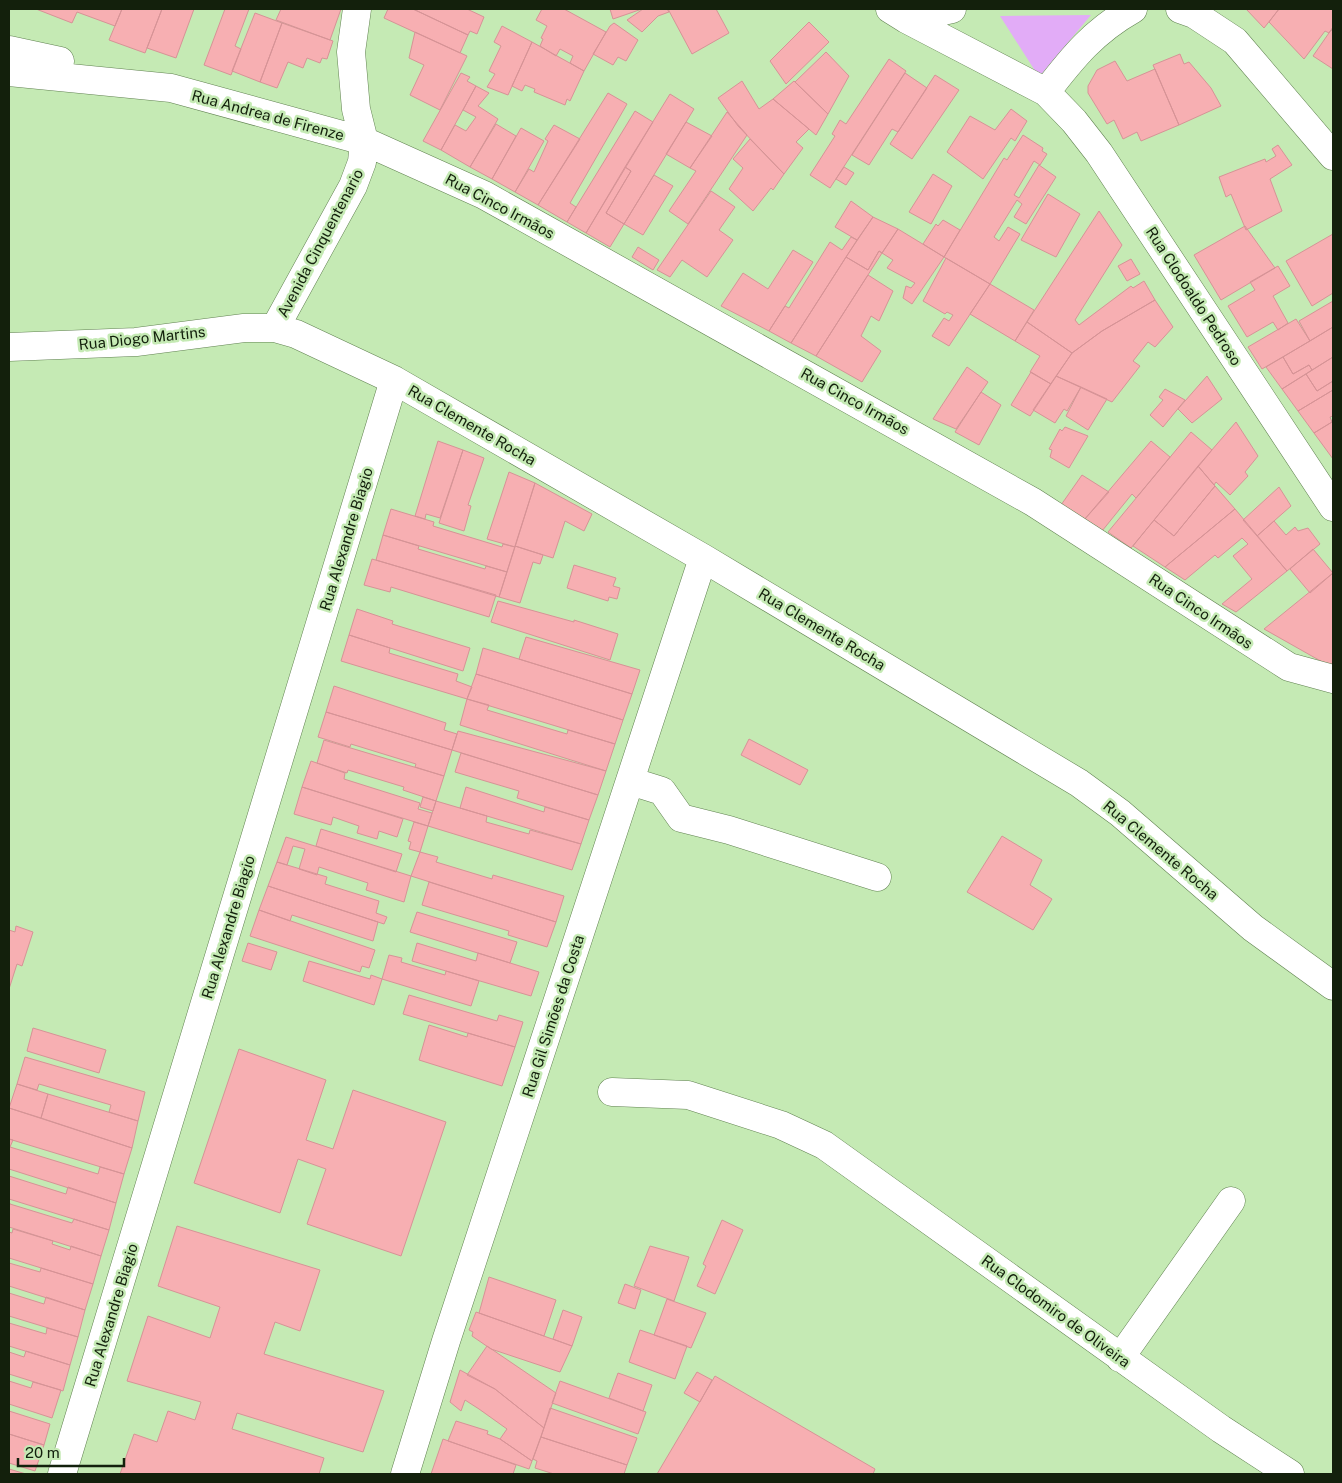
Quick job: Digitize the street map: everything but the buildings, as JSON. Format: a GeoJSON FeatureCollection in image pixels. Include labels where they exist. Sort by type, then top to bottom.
{"type":"FeatureCollection","features":[{"type":"Feature","properties":{"kind":"street","name":"Avenida Cinquentenario"},"geometry":{"type":"LineString","coordinates":[[275,328],[353,186],[362,162],[364,141],[356,109],[351,52],[357,9]]}},
{"type":"Feature","properties":{"kind":"street"},"geometry":{"type":"LineString","coordinates":[[898,14],[952,9]]}},
{"type":"Feature","properties":{"kind":"street"},"geometry":{"type":"LineString","coordinates":[[1046,92],[1078,49],[1110,22],[1133,9]]}},
{"type":"Feature","properties":{"kind":"street"},"geometry":{"type":"LineString","coordinates":[[1180,9],[1194,14],[1235,41],[1333,156]]}},
{"type":"Feature","properties":{"kind":"street","name":"Rua Clodoaldo Pedroso"},"geometry":{"type":"LineString","coordinates":[[898,14],[1046,92],[1074,121],[1099,153],[1333,507]]}},
{"type":"Feature","properties":{"kind":"street","name":"Rua Andrea de Firenze"},"geometry":{"type":"LineString","coordinates":[[9,50],[171,88],[364,141]]}},
{"type":"Feature","properties":{"kind":"street","name":"Rua Andrea de Firenze"},"geometry":{"type":"LineString","coordinates":[[9,72],[171,88]]}},
{"type":"Feature","properties":{"kind":"street","name":"Rua Cinco Irmãos"},"geometry":{"type":"LineString","coordinates":[[364,141],[484,195],[658,294],[888,419],[1033,502],[1289,667],[1333,679]]}},
{"type":"Feature","properties":{"kind":"street","name":"Rua Diogo Martins"},"geometry":{"type":"LineString","coordinates":[[9,347],[136,342],[244,328],[275,328]]}},
{"type":"Feature","properties":{"kind":"street","name":"Rua Clemente Rocha"},"geometry":{"type":"LineString","coordinates":[[275,328],[328,347],[394,380],[704,558],[1079,783],[1120,813],[1253,928],[1333,986]]}},
{"type":"Feature","properties":{"kind":"street","name":"Rua Alexandre Biagio"},"geometry":{"type":"LineString","coordinates":[[62,1474],[394,380]]}},
{"type":"Feature","properties":{"kind":"street","name":"Rua Gil Simões da Costa"},"geometry":{"type":"LineString","coordinates":[[405,1474],[704,558]]}},
{"type":"Feature","properties":{"kind":"street"},"geometry":{"type":"LineString","coordinates":[[630,782],[662,792],[681,818],[729,830],[877,878]]}},
{"type":"Feature","properties":{"kind":"street","name":"Rua Clodomiro de Oliveira"},"geometry":{"type":"LineString","coordinates":[[612,1092],[688,1095],[781,1125],[824,1146],[1120,1358],[1290,1474]]}},
{"type":"Feature","properties":{"kind":"street"},"geometry":{"type":"LineString","coordinates":[[1120,1358],[1231,1201]]}},
{"type":"Feature","properties":{"kind":"shaded area"},"geometry":{"type":"Polygon","coordinates":[[[1091,15],[1039,77],[1000,16],[1091,15]]]}}]}
